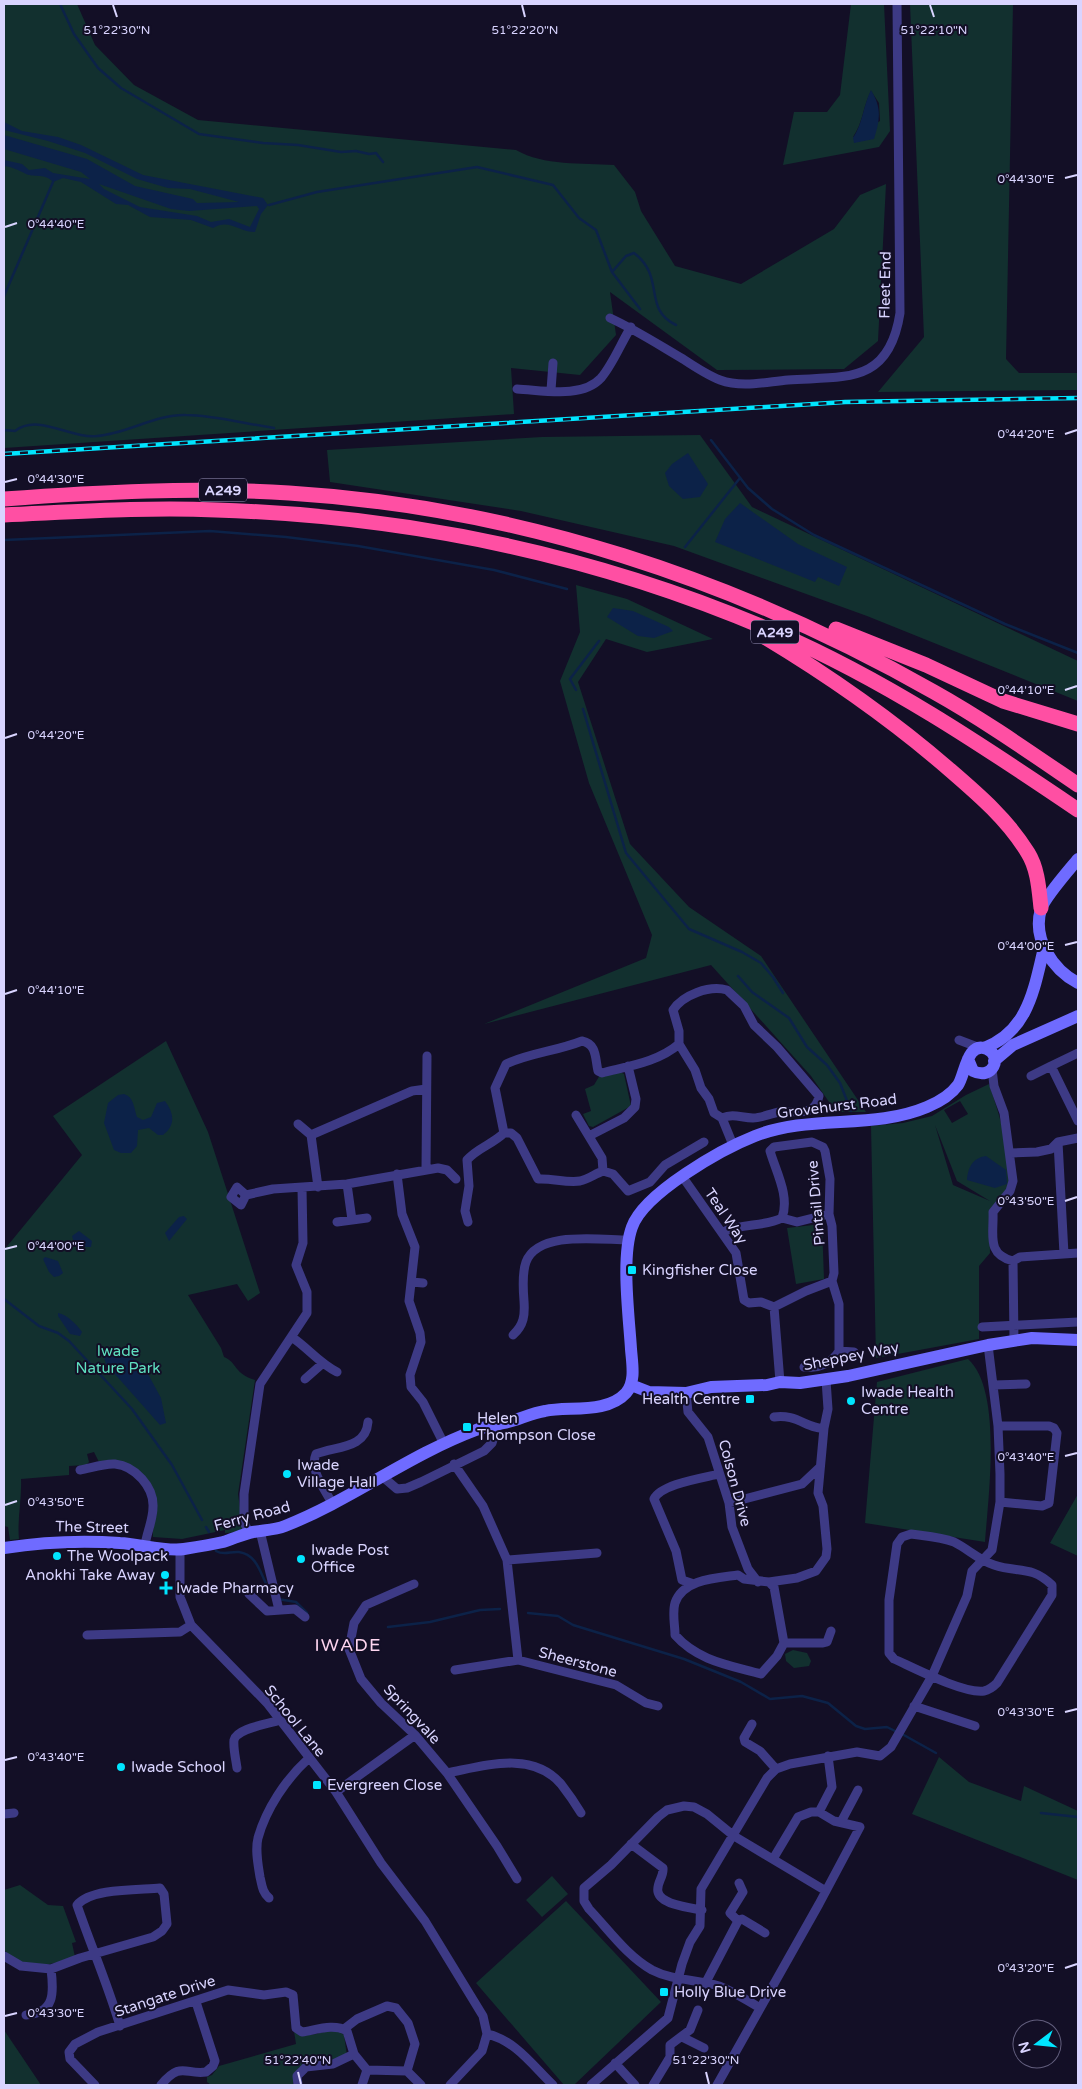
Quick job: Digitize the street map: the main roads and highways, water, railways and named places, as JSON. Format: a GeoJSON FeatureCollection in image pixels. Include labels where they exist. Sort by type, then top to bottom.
{"type":"FeatureCollection","features":[{"type":"Feature","properties":{"kind":"highway","name":"A249"},"geometry":{"type":"LineString","coordinates":[[4,498],[151,490],[223,490],[336,496],[442,511],[543,532],[593,546],[708,584],[818,630],[899,672],[972,715],[1078,785]]}},
{"type":"Feature","properties":{"kind":"highway","name":"A249"},"geometry":{"type":"LineString","coordinates":[[4,515],[92,511],[211,510],[307,515],[438,531],[536,552],[617,574],[709,606],[779,634],[933,714],[1078,810]]}},
{"type":"Feature","properties":{"kind":"highway","name":"A249"},"geometry":{"type":"LineString","coordinates":[[708,584],[736,588],[926,665],[1003,701],[1078,724]]}},
{"type":"Feature","properties":{"kind":"highway","name":"A249"},"geometry":{"type":"LineString","coordinates":[[709,606],[779,646],[855,696],[900,728],[976,792],[1006,823],[1028,852],[1035,870],[1041,908]]}},
{"type":"Feature","properties":{"kind":"water"},"geometry":{"type":"Polygon","coordinates":[[[871,90],[875,96],[879,114],[874,139],[854,143],[853,138],[871,90]]]}},
{"type":"Feature","properties":{"kind":"water"},"geometry":{"type":"Polygon","coordinates":[[[4,122],[22,131],[58,137],[81,145],[143,175],[263,198],[268,205],[261,214],[255,232],[224,224],[213,228],[191,220],[150,217],[128,205],[116,204],[81,182],[63,178],[53,182],[44,177],[26,174],[4,166],[4,160],[22,164],[29,170],[45,168],[53,173],[90,179],[81,172],[4,149],[4,135],[87,159],[135,186],[193,199],[197,203],[239,202],[190,189],[168,188],[137,179],[85,153],[4,130],[4,122]],[[99,184],[104,189],[140,207],[197,216],[211,222],[229,219],[250,227],[259,209],[257,206],[189,211],[171,209],[99,184]]]}},
{"type":"Feature","properties":{"kind":"water"},"geometry":{"type":"Polygon","coordinates":[[[688,453],[708,484],[700,497],[683,499],[669,486],[665,473],[672,464],[688,453]]]}},
{"type":"Feature","properties":{"kind":"water"},"geometry":{"type":"Polygon","coordinates":[[[740,503],[798,544],[847,567],[839,586],[818,577],[815,582],[715,542],[725,519],[740,503]]]}},
{"type":"Feature","properties":{"kind":"water"},"geometry":{"type":"Polygon","coordinates":[[[613,608],[633,611],[669,627],[673,631],[654,638],[638,636],[607,617],[613,608]]]}},
{"type":"Feature","properties":{"kind":"water"},"geometry":{"type":"Polygon","coordinates":[[[124,1094],[132,1100],[137,1117],[143,1120],[151,1117],[157,1103],[165,1101],[172,1114],[172,1123],[163,1135],[158,1135],[149,1128],[138,1130],[137,1146],[131,1153],[121,1153],[114,1150],[104,1123],[108,1103],[118,1095],[124,1094]]]}},
{"type":"Feature","properties":{"kind":"water"},"geometry":{"type":"Polygon","coordinates":[[[986,1156],[1006,1170],[1007,1184],[995,1188],[967,1180],[968,1171],[974,1161],[986,1156]]]}},
{"type":"Feature","properties":{"kind":"water"},"geometry":{"type":"Polygon","coordinates":[[[184,1216],[187,1219],[169,1241],[165,1233],[179,1217],[184,1216]]]}},
{"type":"Feature","properties":{"kind":"water"},"geometry":{"type":"Polygon","coordinates":[[[79,1231],[92,1241],[91,1247],[79,1247],[74,1243],[72,1236],[79,1231]]]}},
{"type":"Feature","properties":{"kind":"water"},"geometry":{"type":"Polygon","coordinates":[[[45,1257],[58,1261],[63,1273],[54,1277],[49,1272],[43,1259],[45,1257]]]}},
{"type":"Feature","properties":{"kind":"water"},"geometry":{"type":"Polygon","coordinates":[[[58,1313],[75,1323],[82,1332],[80,1336],[70,1334],[58,1313]]]}},
{"type":"Feature","properties":{"kind":"water"},"geometry":{"type":"Polygon","coordinates":[[[111,1348],[142,1363],[161,1398],[166,1423],[160,1425],[106,1364],[103,1353],[111,1348]]]}},
{"type":"Feature","properties":{"kind":"waterway"},"geometry":{"type":"LineString","coordinates":[[60,4],[74,34],[98,68],[121,88],[199,134],[263,143],[298,145],[341,152],[376,153],[383,162]]}},
{"type":"Feature","properties":{"kind":"waterway"},"geometry":{"type":"LineString","coordinates":[[269,205],[317,192],[477,167],[553,185],[579,218],[596,230],[612,272],[640,309]]}},
{"type":"Feature","properties":{"kind":"waterway"},"geometry":{"type":"LineString","coordinates":[[4,296],[53,182]]}},
{"type":"Feature","properties":{"kind":"waterway"},"geometry":{"type":"LineString","coordinates":[[612,272],[626,256],[634,253],[644,262],[649,272],[656,302],[660,310],[666,318],[676,325]]}},
{"type":"Feature","properties":{"kind":"waterway"},"geometry":{"type":"LineString","coordinates":[[4,430],[15,431],[24,426],[44,425],[76,434],[97,436],[119,432],[164,418],[186,415],[218,418],[274,428]]}},
{"type":"Feature","properties":{"kind":"waterway"},"geometry":{"type":"LineString","coordinates":[[711,440],[748,488],[772,509],[814,535],[1005,624],[1078,653]]}},
{"type":"Feature","properties":{"kind":"waterway"},"geometry":{"type":"LineString","coordinates":[[685,547],[740,478]]}},
{"type":"Feature","properties":{"kind":"waterway"},"geometry":{"type":"LineString","coordinates":[[4,540],[210,531],[286,537],[358,546],[494,570],[567,589]]}},
{"type":"Feature","properties":{"kind":"waterway"},"geometry":{"type":"LineString","coordinates":[[576,690],[570,679],[599,641]]}},
{"type":"Feature","properties":{"kind":"waterway"},"geometry":{"type":"LineString","coordinates":[[583,709],[626,853],[689,929],[742,952],[761,963],[783,993]]}},
{"type":"Feature","properties":{"kind":"waterway"},"geometry":{"type":"LineString","coordinates":[[738,976],[752,992],[789,1018],[807,1047],[827,1065],[840,1083],[851,1111]]}},
{"type":"Feature","properties":{"kind":"waterway"},"geometry":{"type":"LineString","coordinates":[[4,1299],[39,1326],[58,1333],[69,1341],[132,1409],[172,1465],[202,1520]]}},
{"type":"Feature","properties":{"kind":"waterway"},"geometry":{"type":"LineString","coordinates":[[206,1527],[209,1532]]}},
{"type":"Feature","properties":{"kind":"waterway"},"geometry":{"type":"LineString","coordinates":[[216,1551],[246,1554],[256,1563],[272,1594]]}},
{"type":"Feature","properties":{"kind":"waterway"},"geometry":{"type":"LineString","coordinates":[[278,1599],[296,1602],[307,1613]]}},
{"type":"Feature","properties":{"kind":"waterway"},"geometry":{"type":"LineString","coordinates":[[388,1627],[430,1622],[480,1610],[500,1609]]}},
{"type":"Feature","properties":{"kind":"waterway"},"geometry":{"type":"LineString","coordinates":[[528,1613],[558,1616],[573,1625],[684,1659],[741,1682],[770,1699],[802,1696],[828,1703],[856,1726],[865,1729],[887,1727],[897,1732]]}},
{"type":"Feature","properties":{"kind":"waterway"},"geometry":{"type":"LineString","coordinates":[[902,1734],[936,1753]]}},
{"type":"Feature","properties":{"kind":"waterway"},"geometry":{"type":"LineString","coordinates":[[1041,1813],[1078,1817]]}},
{"type":"Feature","properties":{"kind":"railway"},"geometry":{"type":"LineString","coordinates":[[4,454],[845,402],[1078,398]]}},
{"type":"Feature","properties":{"kind":"place","name":"Kingfisher Close"},"geometry":{"type":"Point","coordinates":[632,1270]}},
{"type":"Feature","properties":{"kind":"place","name":"Health Centre"},"geometry":{"type":"Point","coordinates":[750,1399]}},
{"type":"Feature","properties":{"kind":"place","name":"Iwade Health Centre"},"geometry":{"type":"Point","coordinates":[851,1401]}},
{"type":"Feature","properties":{"kind":"place","name":"Helen Thompson Close"},"geometry":{"type":"Point","coordinates":[467,1427]}},
{"type":"Feature","properties":{"kind":"place","name":"Iwade Village Hall"},"geometry":{"type":"Point","coordinates":[287,1474]}},
{"type":"Feature","properties":{"kind":"place","name":"The Woolpack"},"geometry":{"type":"Point","coordinates":[57,1556]}},
{"type":"Feature","properties":{"kind":"place","name":"Iwade Post Office"},"geometry":{"type":"Point","coordinates":[301,1559]}},
{"type":"Feature","properties":{"kind":"place","name":"Anokhi Take Away"},"geometry":{"type":"Point","coordinates":[165,1575]}},
{"type":"Feature","properties":{"kind":"place","name":"Iwade Pharmacy"},"geometry":{"type":"Point","coordinates":[166,1588]}},
{"type":"Feature","properties":{"kind":"place","name":"Iwade School"},"geometry":{"type":"Point","coordinates":[121,1767]}},
{"type":"Feature","properties":{"kind":"place","name":"Evergreen Close"},"geometry":{"type":"Point","coordinates":[317,1785]}},
{"type":"Feature","properties":{"kind":"place","name":"Holly Blue Drive"},"geometry":{"type":"Point","coordinates":[664,1992]}},
{"type":"Feature","properties":{"kind":"district","name":"IWADE"},"geometry":{"type":"Point","coordinates":[348,1645]}},
{"type":"Feature","properties":{"kind":"park label","name":"Iwade Nature Park"},"geometry":{"type":"Point","coordinates":[118,1360]}}]}
